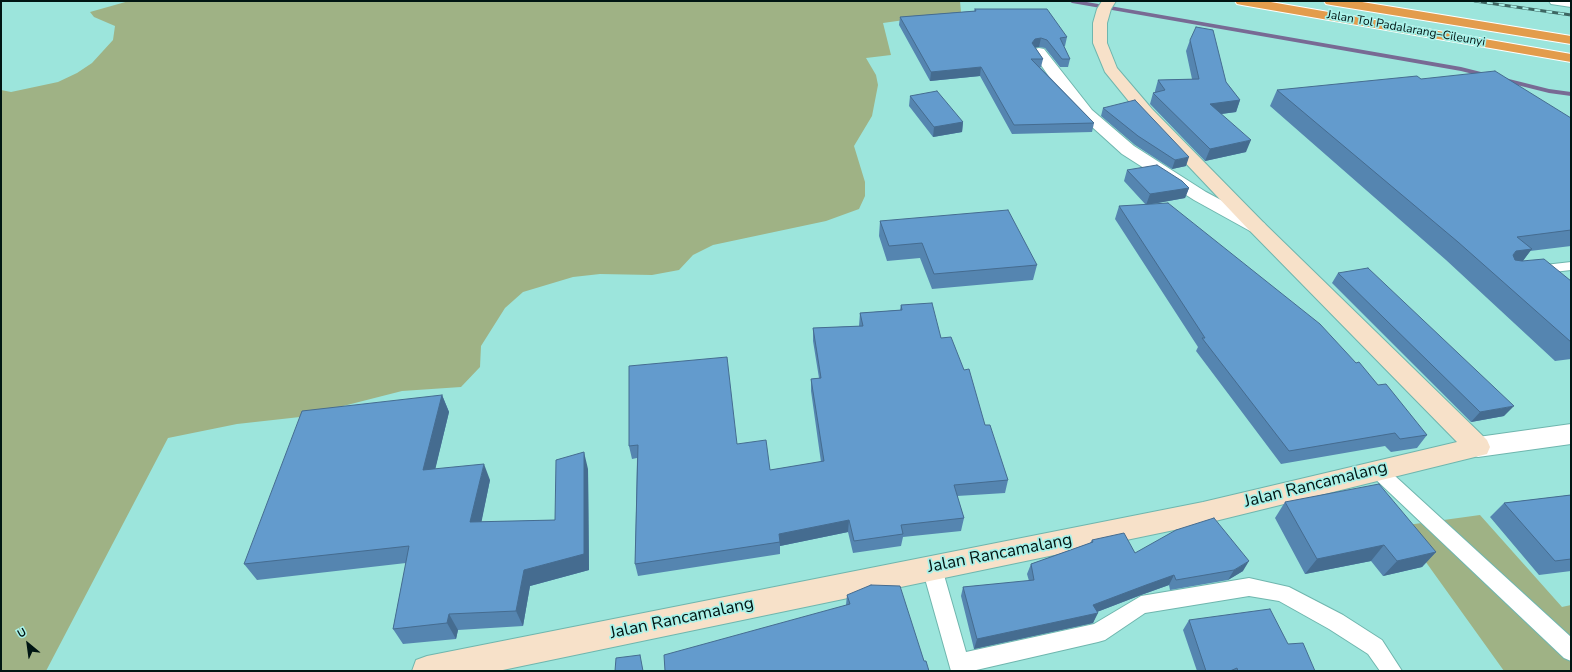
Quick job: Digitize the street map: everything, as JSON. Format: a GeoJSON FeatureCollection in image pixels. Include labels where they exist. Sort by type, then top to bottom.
{"type":"FeatureCollection","features":[{"type":"Feature","properties":{"kind":"highway","name":"Jalan Tol Padalarang–Cileunyi"},"geometry":{"type":"LineString","coordinates":[[1242,1],[1571,58]]}},
{"type":"Feature","properties":{"kind":"highway","name":"Jalan Tol Padalarang–Cileunyi"},"geometry":{"type":"LineString","coordinates":[[1331,1],[1571,40]]}},
{"type":"Feature","properties":{"kind":"street"},"geometry":{"type":"LineString","coordinates":[[1556,1],[1571,3]]}},
{"type":"Feature","properties":{"kind":"street"},"geometry":{"type":"LineString","coordinates":[[1107,5],[1100,23],[1100,43],[1110,68],[1146,112],[1257,227],[1478,447]]}},
{"type":"Feature","properties":{"kind":"street"},"geometry":{"type":"LineString","coordinates":[[1039,52],[1065,88],[1086,113],[1128,150],[1200,196],[1257,227]]}},
{"type":"Feature","properties":{"kind":"street","name":"Jalan Rancamalang"},"geometry":{"type":"LineString","coordinates":[[427,671],[1203,513],[1377,470],[1478,447],[1571,434]]}},
{"type":"Feature","properties":{"kind":"lane"},"geometry":{"type":"LineString","coordinates":[[1522,272],[1571,266]]}},
{"type":"Feature","properties":{"kind":"lane"},"geometry":{"type":"LineString","coordinates":[[1548,269],[1565,281]]}},
{"type":"Feature","properties":{"kind":"lane"},"geometry":{"type":"LineString","coordinates":[[1377,470],[1571,651]]}},
{"type":"Feature","properties":{"kind":"lane"},"geometry":{"type":"LineString","coordinates":[[932,568],[960,668],[1098,633],[1142,606],[1249,587],[1282,593],[1336,622],[1375,647],[1392,671]]}},
{"type":"Feature","properties":{"kind":"green space"},"geometry":{"type":"Polygon","coordinates":[[[129,1],[960,1],[961,12],[883,23],[891,55],[866,58],[876,75],[878,85],[872,116],[854,146],[865,182],[865,196],[859,209],[826,221],[713,245],[693,255],[679,270],[652,275],[600,274],[573,277],[523,292],[505,308],[481,346],[480,367],[461,387],[402,391],[300,417],[237,424],[168,438],[46,671],[1,671],[1,90],[11,92],[58,82],[77,73],[92,63],[113,40],[115,26],[94,17],[90,12],[129,1]]]}},
{"type":"Feature","properties":{"kind":"green space"},"geometry":{"type":"Polygon","coordinates":[[[1480,515],[1562,607],[1571,605],[1571,671],[1504,671],[1400,526],[1480,515]]]}},
{"type":"Feature","properties":{"kind":"building"},"geometry":{"type":"Polygon","coordinates":[[[975,9],[1047,9],[1067,37],[1060,38],[1070,59],[1062,59],[1047,40],[1041,38],[1035,39],[1032,43],[1043,59],[1031,59],[1094,123],[1014,125],[981,67],[931,72],[900,17],[976,11],[975,9]]]}},
{"type":"Feature","properties":{"kind":"building"},"geometry":{"type":"Polygon","coordinates":[[[1196,27],[1213,30],[1226,82],[1240,100],[1210,104],[1251,140],[1210,149],[1153,93],[1165,90],[1158,80],[1199,79],[1190,40],[1196,27]]]}},
{"type":"Feature","properties":{"kind":"building"},"geometry":{"type":"Polygon","coordinates":[[[1495,71],[1571,118],[1571,230],[1517,237],[1532,249],[1516,251],[1513,255],[1515,260],[1522,261],[1544,259],[1571,281],[1571,342],[1458,242],[1277,90],[1417,76],[1421,79],[1495,71]]]}},
{"type":"Feature","properties":{"kind":"building"},"geometry":{"type":"Polygon","coordinates":[[[937,91],[963,122],[934,127],[910,96],[937,91]]]}},
{"type":"Feature","properties":{"kind":"building"},"geometry":{"type":"Polygon","coordinates":[[[1135,100],[1189,157],[1175,160],[1138,136],[1103,108],[1135,100]]]}},
{"type":"Feature","properties":{"kind":"building"},"geometry":{"type":"Polygon","coordinates":[[[1157,165],[1182,181],[1189,188],[1150,194],[1127,170],[1157,165]]]}},
{"type":"Feature","properties":{"kind":"building"},"geometry":{"type":"Polygon","coordinates":[[[1168,203],[1320,324],[1356,363],[1359,362],[1378,385],[1386,384],[1427,435],[1400,439],[1395,433],[1289,451],[1202,338],[1205,338],[1119,206],[1168,203]]]}},
{"type":"Feature","properties":{"kind":"building"},"geometry":{"type":"Polygon","coordinates":[[[1008,210],[1037,265],[934,274],[922,243],[889,246],[880,221],[1008,210]]]}},
{"type":"Feature","properties":{"kind":"building"},"geometry":{"type":"Polygon","coordinates":[[[1368,268],[1514,406],[1480,412],[1338,273],[1368,268]]]}},
{"type":"Feature","properties":{"kind":"building"},"geometry":{"type":"Polygon","coordinates":[[[932,303],[941,338],[951,337],[964,370],[969,369],[985,425],[990,425],[1008,480],[954,485],[964,518],[901,525],[903,534],[854,541],[849,520],[779,534],[780,542],[635,564],[638,445],[629,446],[629,366],[727,357],[737,444],[766,440],[770,470],[824,461],[811,379],[821,378],[813,328],[863,326],[860,313],[902,310],[901,305],[932,303]]]}},
{"type":"Feature","properties":{"kind":"building"},"geometry":{"type":"Polygon","coordinates":[[[442,395],[423,470],[484,464],[470,522],[555,520],[556,460],[584,452],[584,554],[524,570],[516,611],[449,614],[447,623],[393,629],[409,546],[244,564],[302,411],[442,395]]]}},
{"type":"Feature","properties":{"kind":"building"},"geometry":{"type":"Polygon","coordinates":[[[1379,484],[1436,552],[1397,561],[1384,545],[1317,559],[1285,502],[1379,484]]]}},
{"type":"Feature","properties":{"kind":"building"},"geometry":{"type":"Polygon","coordinates":[[[1571,495],[1571,559],[1555,561],[1504,503],[1571,495]]]}},
{"type":"Feature","properties":{"kind":"building"},"geometry":{"type":"Polygon","coordinates":[[[1214,518],[1249,561],[1234,570],[1176,580],[1174,575],[1093,605],[1098,613],[977,639],[963,587],[1034,580],[1031,564],[1093,542],[1092,540],[1124,533],[1135,553],[1176,530],[1214,518]]]}},
{"type":"Feature","properties":{"kind":"building"},"geometry":{"type":"Polygon","coordinates":[[[871,585],[900,586],[924,661],[926,661],[929,671],[665,671],[664,655],[850,604],[847,595],[871,585]]]}},
{"type":"Feature","properties":{"kind":"building"},"geometry":{"type":"Polygon","coordinates":[[[1270,609],[1288,644],[1303,643],[1315,671],[1238,671],[1237,668],[1230,671],[1206,671],[1189,620],[1270,609]]]}},
{"type":"Feature","properties":{"kind":"building"},"geometry":{"type":"Polygon","coordinates":[[[640,655],[643,671],[615,671],[616,658],[640,655]]]}},
{"type":"Feature","properties":{"kind":"waterway"},"geometry":{"type":"LineString","coordinates":[[1072,1],[1461,69],[1549,91],[1571,94]]}},
{"type":"Feature","properties":{"kind":"railway"},"geometry":{"type":"LineString","coordinates":[[1475,1],[1571,15]]}}]}
